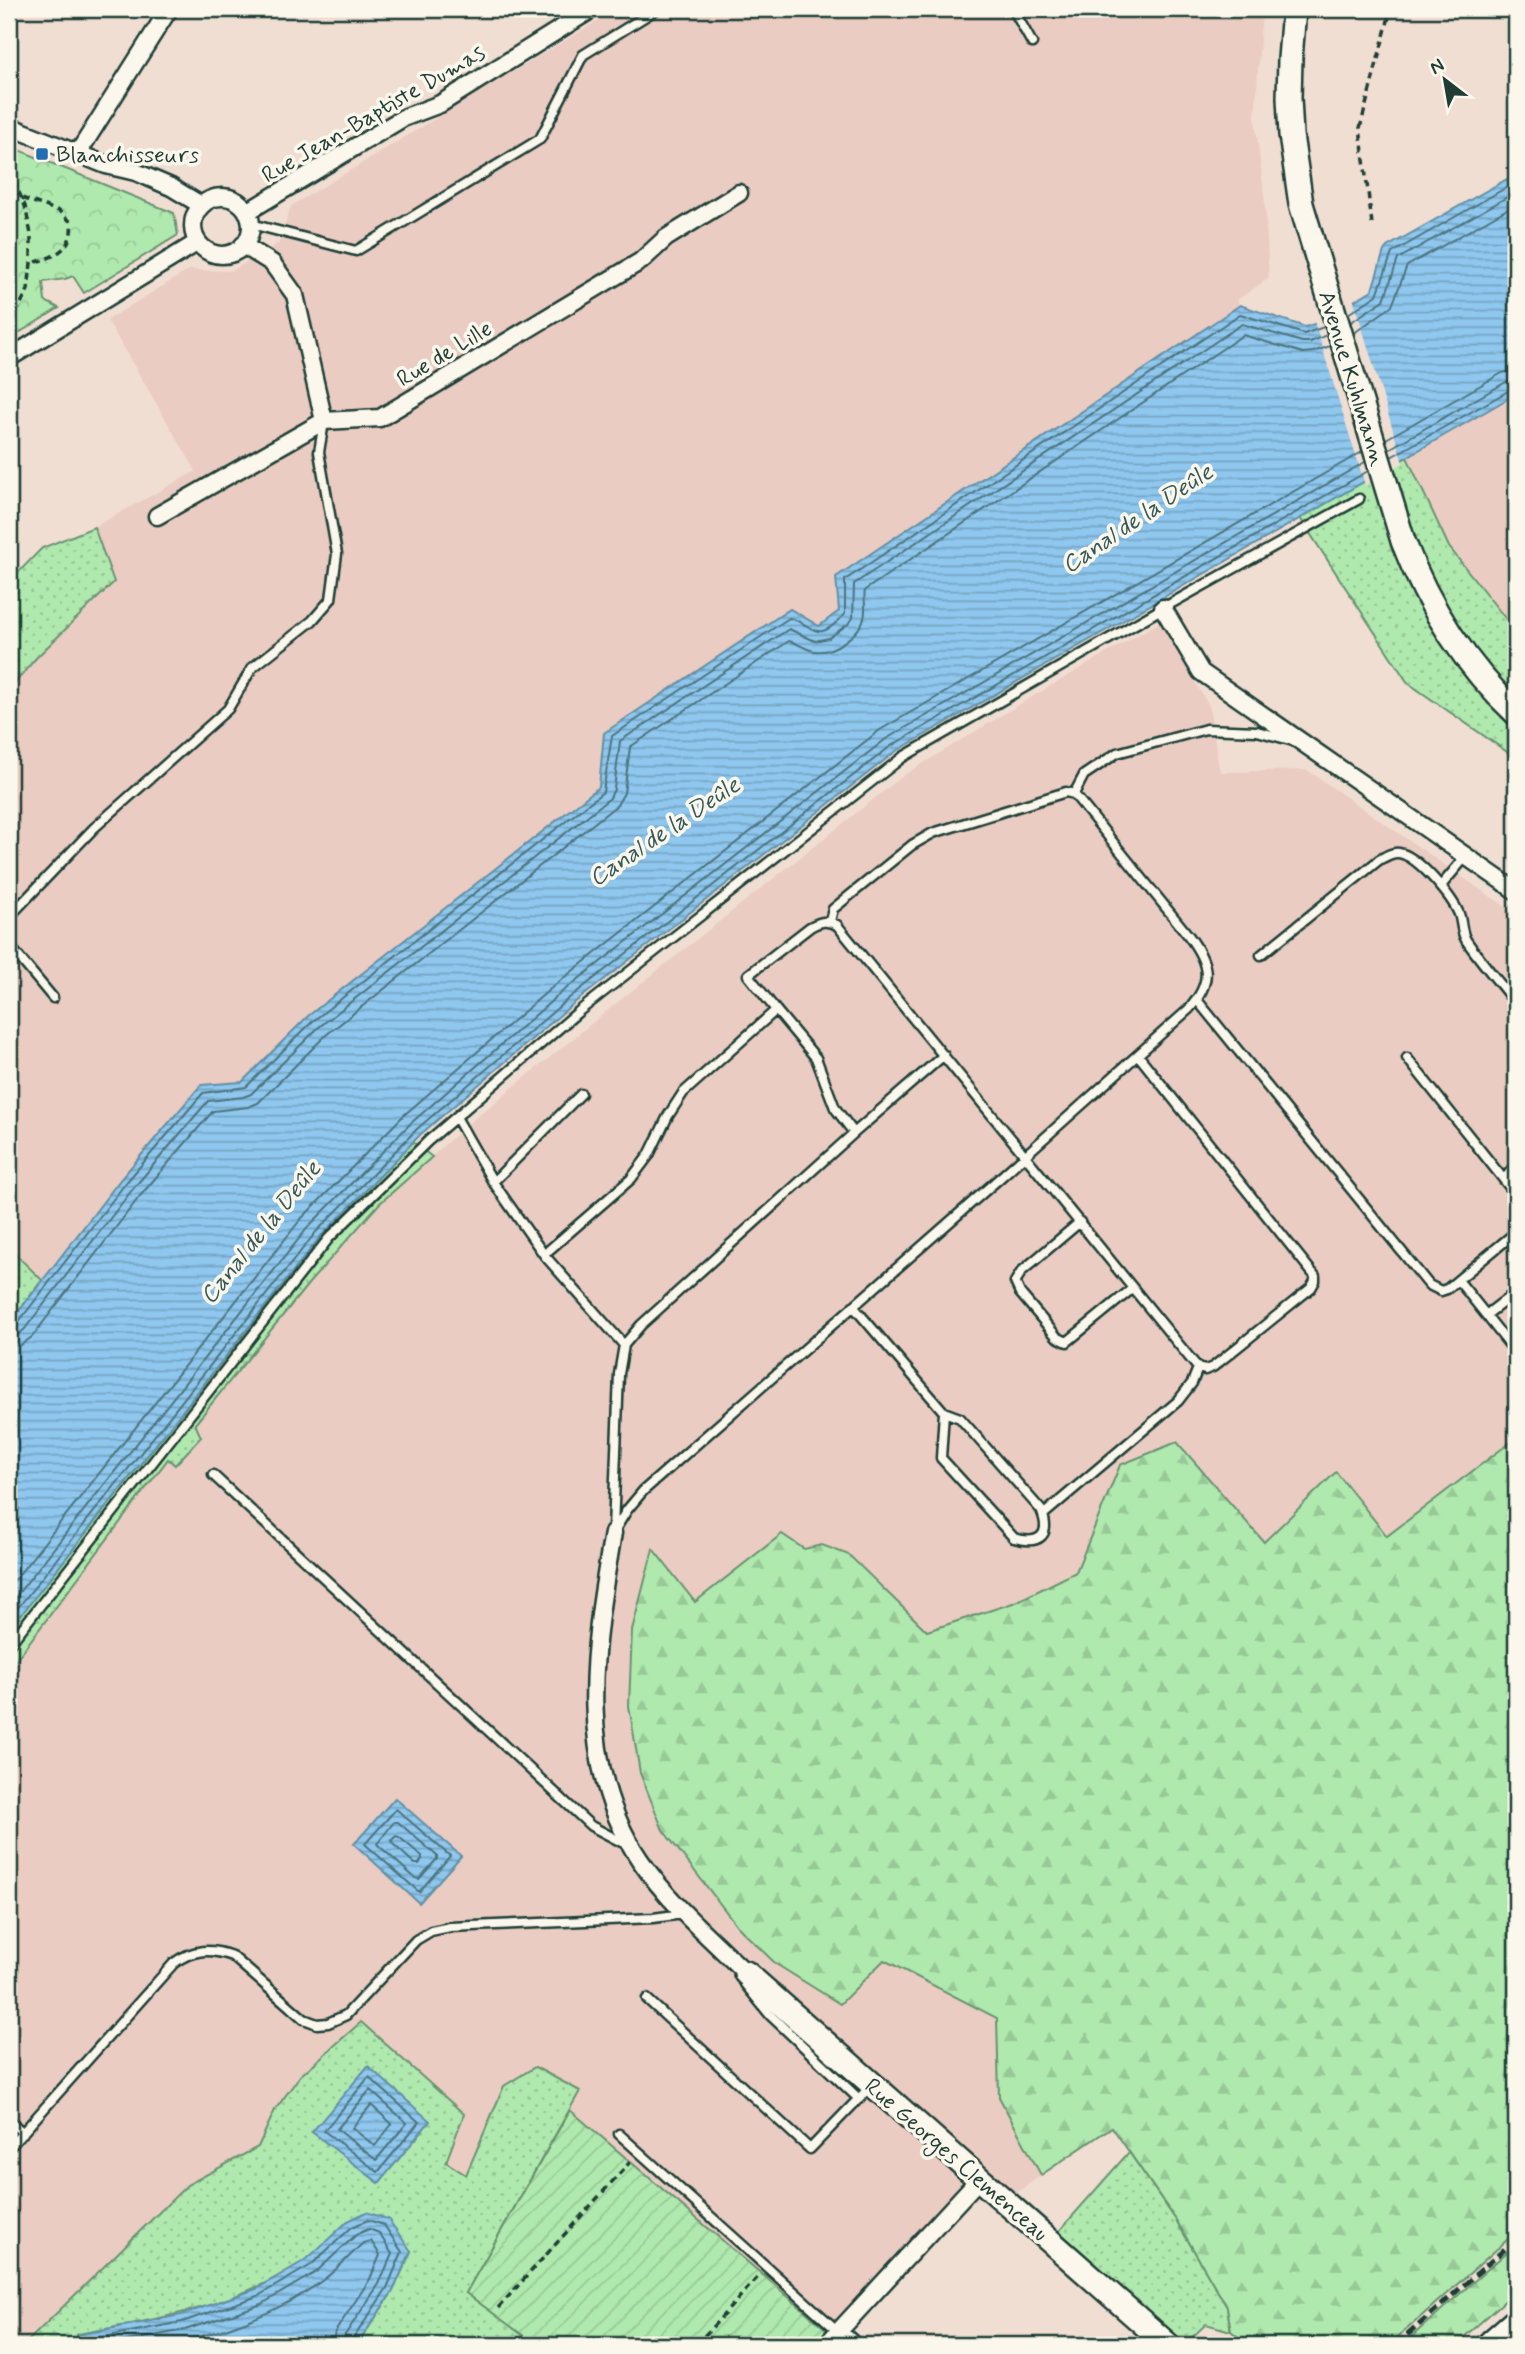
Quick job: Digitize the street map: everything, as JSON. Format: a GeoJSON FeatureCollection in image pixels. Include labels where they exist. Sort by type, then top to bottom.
{"type":"FeatureCollection","features":[{"type":"Feature","properties":{"kind":"highway"},"geometry":{"type":"LineString","coordinates":[[1493,2345],[1516,2325]]}},
{"type":"Feature","properties":{"kind":"street"},"geometry":{"type":"LineString","coordinates":[[78,153],[169,9]]}},
{"type":"Feature","properties":{"kind":"street","name":"Rue Jean-Baptiste Dumas"},"geometry":{"type":"LineString","coordinates":[[201,205],[217,197],[226,197],[242,205],[249,218],[402,118],[440,104],[592,9]]}},
{"type":"Feature","properties":{"kind":"street","name":"Avenue Kuhlmann"},"geometry":{"type":"LineString","coordinates":[[1294,9],[1289,98],[1291,135],[1301,204],[1411,562],[1452,638],[1473,667],[1516,713]]}},
{"type":"Feature","properties":{"kind":"street"},"geometry":{"type":"LineString","coordinates":[[9,126],[106,165],[136,172],[171,187],[201,205],[193,219],[194,235],[211,253],[229,254],[243,245],[248,239],[249,218]]}},
{"type":"Feature","properties":{"kind":"street","name":"Rue de Lille"},"geometry":{"type":"LineString","coordinates":[[157,516],[324,421],[380,418],[641,261],[666,238],[739,192]]}},
{"type":"Feature","properties":{"kind":"street"},"geometry":{"type":"LineString","coordinates":[[9,358],[198,242]]}},
{"type":"Feature","properties":{"kind":"street"},"geometry":{"type":"LineString","coordinates":[[243,245],[272,263],[295,295],[324,421]]}},
{"type":"Feature","properties":{"kind":"street"},"geometry":{"type":"LineString","coordinates":[[1163,608],[1201,671],[1516,891]]}},
{"type":"Feature","properties":{"kind":"street"},"geometry":{"type":"LineString","coordinates":[[613,1533],[597,1626],[593,1706],[610,1800],[625,1835],[652,1877],[683,1914],[746,1973]]}},
{"type":"Feature","properties":{"kind":"street","name":"Rue Georges Clemenceau"},"geometry":{"type":"LineString","coordinates":[[746,1973],[866,2092],[979,2179],[1168,2345]]}},
{"type":"Feature","properties":{"kind":"street"},"geometry":{"type":"LineString","coordinates":[[826,2345],[979,2179]]}},
{"type":"Feature","properties":{"kind":"street"},"geometry":{"type":"LineString","coordinates":[[839,2332],[853,2345]]}},
{"type":"Feature","properties":{"kind":"lane"},"geometry":{"type":"LineString","coordinates":[[249,218],[356,251],[540,139],[583,54],[657,9]]}},
{"type":"Feature","properties":{"kind":"lane"},"geometry":{"type":"LineString","coordinates":[[1013,9],[1031,43]]}},
{"type":"Feature","properties":{"kind":"lane"},"geometry":{"type":"LineString","coordinates":[[9,917],[94,828],[228,709],[252,668],[312,621],[331,598],[337,554],[319,452],[324,421]]}},
{"type":"Feature","properties":{"kind":"lane"},"geometry":{"type":"LineString","coordinates":[[9,1645],[329,1238],[428,1140],[578,1012],[903,757],[1359,499]]}},
{"type":"Feature","properties":{"kind":"lane"},"geometry":{"type":"LineString","coordinates":[[1074,794],[1084,775],[1117,753],[1206,729],[1257,731],[1306,744]]}},
{"type":"Feature","properties":{"kind":"lane"},"geometry":{"type":"LineString","coordinates":[[613,1533],[643,1491],[1026,1155],[1197,1000],[1207,968],[1201,952],[1074,794],[1066,792],[922,838],[834,909],[830,922]]}},
{"type":"Feature","properties":{"kind":"lane"},"geometry":{"type":"LineString","coordinates":[[1261,955],[1379,860],[1391,853],[1410,856],[1454,904],[1460,916],[1464,937],[1516,1004]]}},
{"type":"Feature","properties":{"kind":"lane"},"geometry":{"type":"LineString","coordinates":[[1440,887],[1467,855]]}},
{"type":"Feature","properties":{"kind":"lane"},"geometry":{"type":"LineString","coordinates":[[854,1133],[835,1108],[816,1058],[748,975],[820,921],[837,925],[1198,1368],[1205,1370],[1213,1367],[1311,1288],[1315,1276],[1138,1055]]}},
{"type":"Feature","properties":{"kind":"lane"},"geometry":{"type":"LineString","coordinates":[[9,945],[53,998]]}},
{"type":"Feature","properties":{"kind":"lane"},"geometry":{"type":"LineString","coordinates":[[1197,1000],[1429,1285],[1441,1291],[1447,1289],[1516,1232]]}},
{"type":"Feature","properties":{"kind":"lane"},"geometry":{"type":"LineString","coordinates":[[549,1250],[631,1179],[649,1155],[683,1093],[776,1010]]}},
{"type":"Feature","properties":{"kind":"lane"},"geometry":{"type":"LineString","coordinates":[[613,1533],[619,1374],[624,1345],[641,1325],[944,1055]]}},
{"type":"Feature","properties":{"kind":"lane"},"geometry":{"type":"LineString","coordinates":[[1407,1058],[1516,1195]]}},
{"type":"Feature","properties":{"kind":"lane"},"geometry":{"type":"LineString","coordinates":[[493,1182],[581,1094]]}},
{"type":"Feature","properties":{"kind":"lane"},"geometry":{"type":"LineString","coordinates":[[456,1116],[493,1182],[545,1256],[624,1345]]}},
{"type":"Feature","properties":{"kind":"lane"},"geometry":{"type":"LineString","coordinates":[[1504,1180],[1516,1164]]}},
{"type":"Feature","properties":{"kind":"lane"},"geometry":{"type":"LineString","coordinates":[[1080,1222],[1022,1271],[1015,1282],[1020,1293],[1057,1337],[1067,1342],[1133,1288]]}},
{"type":"Feature","properties":{"kind":"lane"},"geometry":{"type":"LineString","coordinates":[[1458,1280],[1516,1353]]}},
{"type":"Feature","properties":{"kind":"lane"},"geometry":{"type":"LineString","coordinates":[[1486,1315],[1516,1292]]}},
{"type":"Feature","properties":{"kind":"lane"},"geometry":{"type":"LineString","coordinates":[[853,1306],[944,1412],[960,1418],[1044,1515],[1047,1523],[1045,1531],[1037,1538],[1027,1541],[1014,1538],[941,1458],[944,1412]]}},
{"type":"Feature","properties":{"kind":"lane"},"geometry":{"type":"LineString","coordinates":[[1044,1515],[1178,1401],[1192,1383],[1198,1368]]}},
{"type":"Feature","properties":{"kind":"lane"},"geometry":{"type":"LineString","coordinates":[[213,1475],[591,1826],[633,1849]]}},
{"type":"Feature","properties":{"kind":"lane"},"geometry":{"type":"LineString","coordinates":[[9,2148],[174,1963],[187,1954],[203,1950],[232,1956],[304,2019],[317,2024],[328,2023],[346,2015],[416,1940],[431,1931],[450,1927],[653,1918],[683,1914]]}},
{"type":"Feature","properties":{"kind":"lane"},"geometry":{"type":"LineString","coordinates":[[647,1999],[810,2150],[866,2092],[769,2015],[724,1952]]}},
{"type":"Feature","properties":{"kind":"lane"},"geometry":{"type":"LineString","coordinates":[[9,2120],[23,2133]]}},
{"type":"Feature","properties":{"kind":"lane"},"geometry":{"type":"LineString","coordinates":[[619,2134],[839,2332]]}},
{"type":"Feature","properties":{"kind":"path"},"geometry":{"type":"LineString","coordinates":[[1373,224],[1360,128],[1391,9]]}},
{"type":"Feature","properties":{"kind":"path"},"geometry":{"type":"LineString","coordinates":[[9,170],[22,198],[31,234],[29,290],[9,326]]}},
{"type":"Feature","properties":{"kind":"path"},"geometry":{"type":"LineString","coordinates":[[22,198],[59,211],[71,222],[72,233],[66,247],[50,259],[31,264]]}},
{"type":"Feature","properties":{"kind":"path"},"geometry":{"type":"LineString","coordinates":[[498,2308],[639,2152]]}},
{"type":"Feature","properties":{"kind":"path"},"geometry":{"type":"LineString","coordinates":[[696,2345],[767,2267]]}},
{"type":"Feature","properties":{"kind":"shaded area"},"geometry":{"type":"Polygon","coordinates":[[[617,9],[1262,9],[1255,118],[1265,203],[1269,278],[1237,300],[1240,305],[836,577],[839,611],[819,626],[790,609],[599,787],[308,1016],[242,1082],[200,1085],[120,1180],[42,1280],[9,1248],[9,690],[36,658],[114,582],[94,527],[196,471],[107,320],[189,270],[231,271],[279,243],[291,206],[617,9]]]}},
{"type":"Feature","properties":{"kind":"shaded area"},"geometry":{"type":"Polygon","coordinates":[[[1516,394],[1516,632],[1449,547],[1407,457],[1516,394]]]}},
{"type":"Feature","properties":{"kind":"shaded area"},"geometry":{"type":"Polygon","coordinates":[[[1160,622],[1209,706],[1220,772],[1307,770],[1516,914],[1516,1438],[1386,1537],[1336,1473],[1264,1542],[1120,1465],[1076,1572],[1016,1602],[927,1631],[849,1555],[804,1549],[782,1534],[695,1602],[654,1550],[705,1884],[738,1927],[840,2003],[884,1960],[997,2018],[999,2097],[1041,2175],[1001,2205],[968,2176],[827,2330],[570,2110],[427,2345],[9,2345],[9,1690],[17,1678],[9,1669],[168,1459],[201,1437],[195,1424],[309,1283],[379,1204],[463,1128],[904,775],[1160,622]]]}},
{"type":"Feature","properties":{"kind":"green space"},"geometry":{"type":"Polygon","coordinates":[[[9,146],[174,213],[178,235],[84,293],[73,276],[43,282],[45,301],[59,308],[9,339],[9,146]]]}},
{"type":"Feature","properties":{"kind":"green space"},"geometry":{"type":"Polygon","coordinates":[[[1407,457],[1449,547],[1516,632],[1516,758],[1408,683],[1300,518],[1407,457]]]}},
{"type":"Feature","properties":{"kind":"green space"},"geometry":{"type":"Polygon","coordinates":[[[94,527],[114,582],[36,658],[9,690],[9,582],[42,548],[94,527]]]}},
{"type":"Feature","properties":{"kind":"green space"},"geometry":{"type":"Polygon","coordinates":[[[413,1142],[432,1157],[379,1204],[309,1283],[195,1424],[201,1437],[175,1465],[168,1459],[9,1669],[9,1630],[321,1237],[413,1142]]]}},
{"type":"Feature","properties":{"kind":"green space"},"geometry":{"type":"Polygon","coordinates":[[[9,1248],[42,1280],[9,1324],[9,1248]]]}},
{"type":"Feature","properties":{"kind":"green space"},"geometry":{"type":"Polygon","coordinates":[[[1516,1438],[1516,2232],[1389,2345],[1247,2345],[1231,2331],[1227,2307],[1176,2220],[1112,2127],[1041,2175],[999,2097],[997,2018],[884,1960],[840,2004],[776,1964],[738,1927],[663,1830],[640,1773],[629,1706],[632,1630],[653,1549],[695,1602],[782,1534],[804,1549],[822,1545],[849,1555],[927,1631],[1016,1602],[1076,1572],[1120,1465],[1177,1442],[1264,1542],[1336,1472],[1387,1536],[1516,1438]]]}},
{"type":"Feature","properties":{"kind":"green space"},"geometry":{"type":"Polygon","coordinates":[[[361,2022],[464,2114],[446,2162],[466,2175],[504,2086],[535,2067],[580,2091],[466,2293],[536,2345],[357,2345],[393,2291],[411,2251],[348,2221],[305,2261],[251,2290],[195,2309],[78,2334],[78,2345],[24,2345],[187,2185],[258,2147],[275,2110],[300,2076],[361,2022]]]}},
{"type":"Feature","properties":{"kind":"green space"},"geometry":{"type":"Polygon","coordinates":[[[570,2110],[827,2330],[813,2345],[536,2345],[466,2293],[570,2110]]]}},
{"type":"Feature","properties":{"kind":"green space"},"geometry":{"type":"Polygon","coordinates":[[[1129,2152],[1176,2220],[1227,2307],[1231,2331],[1206,2324],[1184,2345],[1054,2237],[1129,2152]]]}},
{"type":"Feature","properties":{"kind":"green space"},"geometry":{"type":"Polygon","coordinates":[[[1516,2244],[1516,2291],[1455,2345],[1402,2345],[1516,2244]]]}},
{"type":"Feature","properties":{"kind":"water","name":"Canal de la Deûle"},"geometry":{"type":"Polygon","coordinates":[[[1516,174],[1516,292],[1511,296],[1516,294],[1516,394],[895,752],[573,1004],[421,1134],[321,1236],[9,1630],[9,1324],[120,1180],[201,1085],[242,1082],[308,1016],[599,787],[604,733],[790,609],[819,626],[839,611],[836,577],[1240,305],[1305,327],[1317,323],[1372,290],[1387,247],[1516,174]]]}},
{"type":"Feature","properties":{"kind":"water"},"geometry":{"type":"Polygon","coordinates":[[[395,1798],[461,1856],[419,1903],[354,1844],[395,1798]]]}},
{"type":"Feature","properties":{"kind":"water"},"geometry":{"type":"Polygon","coordinates":[[[368,2066],[430,2121],[379,2183],[312,2132],[368,2066]]]}},
{"type":"Feature","properties":{"kind":"water"},"geometry":{"type":"Polygon","coordinates":[[[366,2212],[388,2219],[411,2251],[393,2291],[357,2345],[78,2345],[77,2335],[181,2315],[256,2289],[307,2259],[348,2221],[366,2212]]]}},
{"type":"Feature","properties":{"kind":"pier"},"geometry":{"type":"Polygon","coordinates":[[[1353,298],[1403,463],[1365,485],[1314,321],[1353,298]]]}},
{"type":"Feature","properties":{"kind":"railway"},"geometry":{"type":"LineString","coordinates":[[1396,2345],[1516,2239]]}},
{"type":"Feature","properties":{"kind":"place","name":"Blanchisseurs"},"geometry":{"type":"Point","coordinates":[42,154]}}]}
